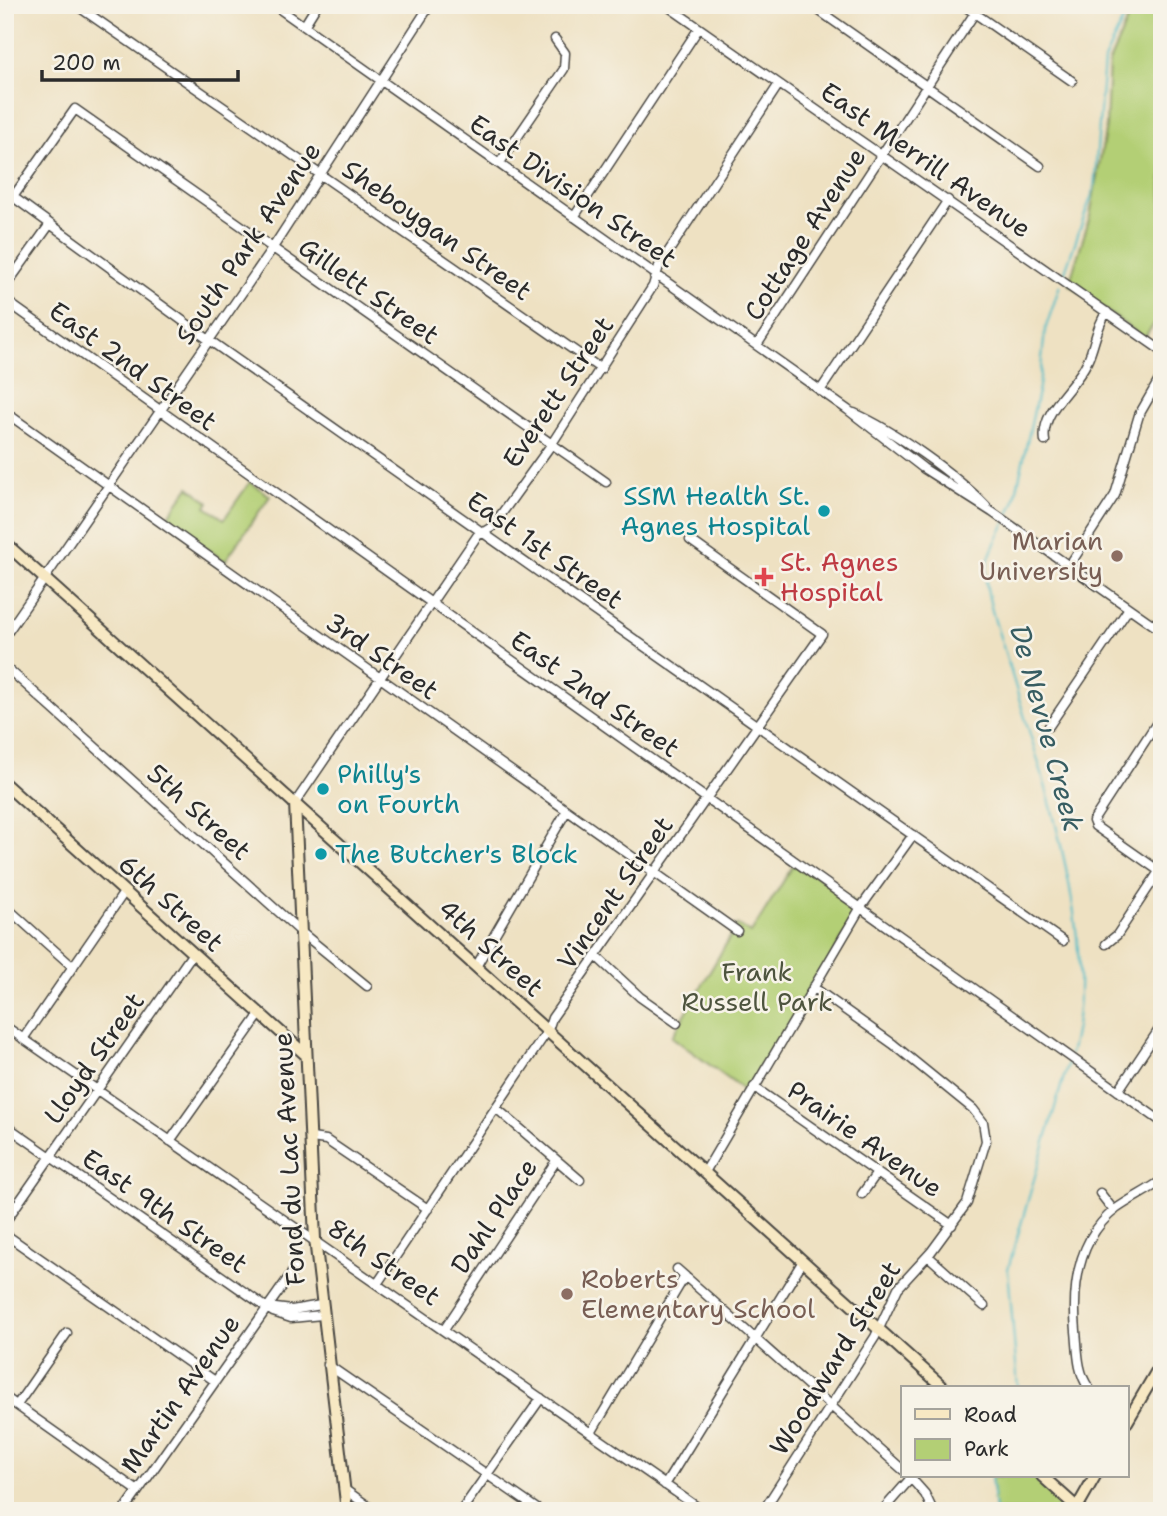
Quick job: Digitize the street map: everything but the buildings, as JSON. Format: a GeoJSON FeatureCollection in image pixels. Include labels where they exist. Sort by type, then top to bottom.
{"type":"FeatureCollection","features":[{"type":"Feature","properties":{"kind":"street","name":"Sheboygan Street"},"geometry":{"type":"LineString","coordinates":[[76,5],[601,369]]}},
{"type":"Feature","properties":{"kind":"street","name":"East Division Street"},"geometry":{"type":"LineString","coordinates":[[274,5],[820,391],[848,410],[873,421],[957,480],[992,512],[1162,631]]}},
{"type":"Feature","properties":{"kind":"street"},"geometry":{"type":"LineString","coordinates":[[304,26],[317,5]]}},
{"type":"Feature","properties":{"kind":"street","name":"South Park Avenue"},"geometry":{"type":"LineString","coordinates":[[5,636],[272,249],[430,5]]}},
{"type":"Feature","properties":{"kind":"street","name":"East Merrill Avenue"},"geometry":{"type":"LineString","coordinates":[[666,5],[1162,351]]}},
{"type":"Feature","properties":{"kind":"street"},"geometry":{"type":"LineString","coordinates":[[811,5],[1040,166]]}},
{"type":"Feature","properties":{"kind":"street"},"geometry":{"type":"LineString","coordinates":[[962,5],[1072,82]]}},
{"type":"Feature","properties":{"kind":"street","name":"Cottage Avenue"},"geometry":{"type":"LineString","coordinates":[[757,345],[980,5]]}},
{"type":"Feature","properties":{"kind":"street"},"geometry":{"type":"LineString","coordinates":[[574,217],[699,28]]}},
{"type":"Feature","properties":{"kind":"street"},"geometry":{"type":"LineString","coordinates":[[499,164],[564,69],[565,53],[555,39]]}},
{"type":"Feature","properties":{"kind":"street","name":"Everett Street"},"geometry":{"type":"LineString","coordinates":[[295,803],[477,536],[485,533],[551,445],[653,286],[656,274],[779,84]]}},
{"type":"Feature","properties":{"kind":"street","name":"Gillett Street"},"geometry":{"type":"LineString","coordinates":[[9,194],[75,109],[606,482]]}},
{"type":"Feature","properties":{"kind":"street","name":"East 1st Street"},"geometry":{"type":"LineString","coordinates":[[9,194],[209,340],[760,725],[1062,941]]}},
{"type":"Feature","properties":{"kind":"street"},"geometry":{"type":"LineString","coordinates":[[820,391],[948,200]]}},
{"type":"Feature","properties":{"kind":"street"},"geometry":{"type":"LineString","coordinates":[[5,287],[50,224]]}},
{"type":"Feature","properties":{"kind":"street","name":"East 2nd Street"},"geometry":{"type":"LineString","coordinates":[[5,300],[1162,1122]]}},
{"type":"Feature","properties":{"kind":"street"},"geometry":{"type":"LineString","coordinates":[[1045,441],[1047,418],[1083,370],[1100,321],[1107,312]]}},
{"type":"Feature","properties":{"kind":"street"},"geometry":{"type":"LineString","coordinates":[[1069,566],[1115,495],[1141,410],[1162,375]]}},
{"type":"Feature","properties":{"kind":"street","name":"3rd Street"},"geometry":{"type":"LineString","coordinates":[[5,412],[737,931]]}},
{"type":"Feature","properties":{"kind":"street","name":"Vincent Street"},"geometry":{"type":"LineString","coordinates":[[377,1284],[548,1030],[552,1018],[822,634],[690,540]]}},
{"type":"Feature","properties":{"kind":"street","name":"4th Street"},"geometry":{"type":"LineString","coordinates":[[5,543],[942,1386]]}},
{"type":"Feature","properties":{"kind":"street"},"geometry":{"type":"LineString","coordinates":[[1049,726],[1129,608]]}},
{"type":"Feature","properties":{"kind":"street","name":"5th Street"},"geometry":{"type":"LineString","coordinates":[[5,666],[301,932],[367,986]]}},
{"type":"Feature","properties":{"kind":"street"},"geometry":{"type":"LineString","coordinates":[[1106,944],[1117,935],[1161,871],[1095,826],[1093,821],[1162,715]]}},
{"type":"Feature","properties":{"kind":"street","name":"6th Street"},"geometry":{"type":"LineString","coordinates":[[5,784],[306,1055]]}},
{"type":"Feature","properties":{"kind":"street","name":"Fond du Lac Avenue"},"geometry":{"type":"LineString","coordinates":[[295,803],[301,988],[315,1239],[347,1511]]}},
{"type":"Feature","properties":{"kind":"street"},"geometry":{"type":"LineString","coordinates":[[477,965],[566,812]]}},
{"type":"Feature","properties":{"kind":"street"},"geometry":{"type":"LineString","coordinates":[[297,843],[305,828],[320,825]]}},
{"type":"Feature","properties":{"kind":"street"},"geometry":{"type":"LineString","coordinates":[[705,1172],[861,907],[913,835]]}},
{"type":"Feature","properties":{"kind":"street"},"geometry":{"type":"LineString","coordinates":[[23,1039],[125,891]]}},
{"type":"Feature","properties":{"kind":"street"},"geometry":{"type":"LineString","coordinates":[[5,906],[72,967]]}},
{"type":"Feature","properties":{"kind":"street","name":"Lloyd Street"},"geometry":{"type":"LineString","coordinates":[[5,1222],[192,953]]}},
{"type":"Feature","properties":{"kind":"street"},"geometry":{"type":"LineString","coordinates":[[596,956],[640,997],[677,1023]]}},
{"type":"Feature","properties":{"kind":"street","name":"Woodward Street"},"geometry":{"type":"LineString","coordinates":[[763,1511],[880,1328],[898,1288],[928,1255],[967,1203],[986,1145],[981,1119],[893,1044],[813,987]]}},
{"type":"Feature","properties":{"kind":"street"},"geometry":{"type":"LineString","coordinates":[[170,1141],[260,1014]]}},
{"type":"Feature","properties":{"kind":"street"},"geometry":{"type":"LineString","coordinates":[[1118,1091],[1162,1025]]}},
{"type":"Feature","properties":{"kind":"street","name":"8th Street"},"geometry":{"type":"LineString","coordinates":[[5,1026],[704,1511]]}},
{"type":"Feature","properties":{"kind":"street","name":"Prairie Avenue"},"geometry":{"type":"LineString","coordinates":[[754,1087],[952,1225]]}},
{"type":"Feature","properties":{"kind":"street"},"geometry":{"type":"LineString","coordinates":[[496,1108],[580,1181]]}},
{"type":"Feature","properties":{"kind":"street","name":"East 9th Street"},"geometry":{"type":"LineString","coordinates":[[5,1125],[267,1307],[289,1318],[322,1310]]}},
{"type":"Feature","properties":{"kind":"street"},"geometry":{"type":"LineString","coordinates":[[311,1139],[326,1140],[428,1209]]}},
{"type":"Feature","properties":{"kind":"street","name":"Dahl Place"},"geometry":{"type":"LineString","coordinates":[[444,1330],[556,1161]]}},
{"type":"Feature","properties":{"kind":"street"},"geometry":{"type":"LineString","coordinates":[[862,1194],[877,1173]]}},
{"type":"Feature","properties":{"kind":"street"},"geometry":{"type":"LineString","coordinates":[[1088,1386],[1080,1367],[1074,1291],[1089,1242],[1114,1211],[1162,1180]]}},
{"type":"Feature","properties":{"kind":"street"},"geometry":{"type":"LineString","coordinates":[[1100,1193],[1114,1211]]}},
{"type":"Feature","properties":{"kind":"street"},"geometry":{"type":"LineString","coordinates":[[5,1234],[215,1381]]}},
{"type":"Feature","properties":{"kind":"street"},"geometry":{"type":"LineString","coordinates":[[928,1255],[984,1306]]}},
{"type":"Feature","properties":{"kind":"street"},"geometry":{"type":"LineString","coordinates":[[665,1485],[803,1261]]}},
{"type":"Feature","properties":{"kind":"street","name":"Martin Avenue"},"geometry":{"type":"LineString","coordinates":[[124,1511],[296,1267]]}},
{"type":"Feature","properties":{"kind":"street"},"geometry":{"type":"LineString","coordinates":[[677,1269],[901,1468]]}},
{"type":"Feature","properties":{"kind":"street"},"geometry":{"type":"LineString","coordinates":[[591,1433],[685,1276]]}},
{"type":"Feature","properties":{"kind":"street"},"geometry":{"type":"LineString","coordinates":[[17,1405],[67,1333]]}},
{"type":"Feature","properties":{"kind":"street"},"geometry":{"type":"LineString","coordinates":[[1128,1417],[1162,1362]]}},
{"type":"Feature","properties":{"kind":"street"},"geometry":{"type":"LineString","coordinates":[[328,1365],[540,1511]]}},
{"type":"Feature","properties":{"kind":"street"},"geometry":{"type":"LineString","coordinates":[[5,1397],[138,1491]]}},
{"type":"Feature","properties":{"kind":"street"},"geometry":{"type":"LineString","coordinates":[[461,1511],[541,1398]]}},
{"type":"Feature","properties":{"kind":"street"},"geometry":{"type":"LineString","coordinates":[[882,1511],[909,1478]]}},
{"type":"Feature","properties":{"kind":"street"},"geometry":{"type":"LineString","coordinates":[[911,1478],[925,1494],[933,1511]]}},
{"type":"Feature","properties":{"kind":"street"},"geometry":{"type":"LineString","coordinates":[[1044,1478],[1078,1509],[1094,1478]]}},
{"type":"Feature","properties":{"kind":"street"},"geometry":{"type":"LineString","coordinates":[[344,1489],[376,1511]]}},
{"type":"Feature","properties":{"kind":"green space"},"geometry":{"type":"Polygon","coordinates":[[[1134,5],[1162,5],[1162,313],[1144,338],[1069,284],[1090,216],[1106,126],[1109,62],[1134,5]]]}},
{"type":"Feature","properties":{"kind":"green space"},"geometry":{"type":"Polygon","coordinates":[[[250,482],[270,496],[225,561],[166,520],[189,487],[209,502],[206,507],[224,519],[250,482]]]}},
{"type":"Feature","properties":{"kind":"green space","name":"Frank Russell Park"},"geometry":{"type":"Polygon","coordinates":[[[796,861],[861,907],[750,1095],[672,1037],[737,925],[751,933],[796,861]]]}},
{"type":"Feature","properties":{"kind":"green space"},"geometry":{"type":"Polygon","coordinates":[[[991,1478],[1044,1478],[1075,1511],[995,1511],[991,1478]]]}},
{"type":"Feature","properties":{"kind":"waterway","name":"De Nevue Creek"},"geometry":{"type":"LineString","coordinates":[[1063,277],[1094,189],[1104,60],[1130,5]]}},
{"type":"Feature","properties":{"kind":"waterway","name":"De Nevue Creek"},"geometry":{"type":"LineString","coordinates":[[1007,518],[1014,503],[1039,387],[1045,330],[1060,285]]}},
{"type":"Feature","properties":{"kind":"waterway","name":"De Nevue Creek"},"geometry":{"type":"LineString","coordinates":[[1005,523],[988,560],[986,582],[1065,863],[1079,963],[1078,1010],[1070,1054]]}},
{"type":"Feature","properties":{"kind":"waterway","name":"De Nevue Creek"},"geometry":{"type":"LineString","coordinates":[[1018,1386],[1008,1269],[1069,1059]]}},
{"type":"Feature","properties":{"kind":"waterway","name":"De Nevue Creek"},"geometry":{"type":"LineString","coordinates":[[991,1478],[995,1511]]}},
{"type":"Feature","properties":{"kind":"place","name":"SSM Health St. Agnes Hospital"},"geometry":{"type":"Point","coordinates":[824,511]}},
{"type":"Feature","properties":{"kind":"place","name":"Marian University"},"geometry":{"type":"Point","coordinates":[1117,556]}},
{"type":"Feature","properties":{"kind":"place","name":"St. Agnes Hospital"},"geometry":{"type":"Point","coordinates":[764,577]}},
{"type":"Feature","properties":{"kind":"place","name":"Philly's on Fourth"},"geometry":{"type":"Point","coordinates":[323,789]}},
{"type":"Feature","properties":{"kind":"place","name":"The Butcher's Block"},"geometry":{"type":"Point","coordinates":[321,854]}},
{"type":"Feature","properties":{"kind":"place","name":"Roberts Elementary School"},"geometry":{"type":"Point","coordinates":[567,1294]}}]}
